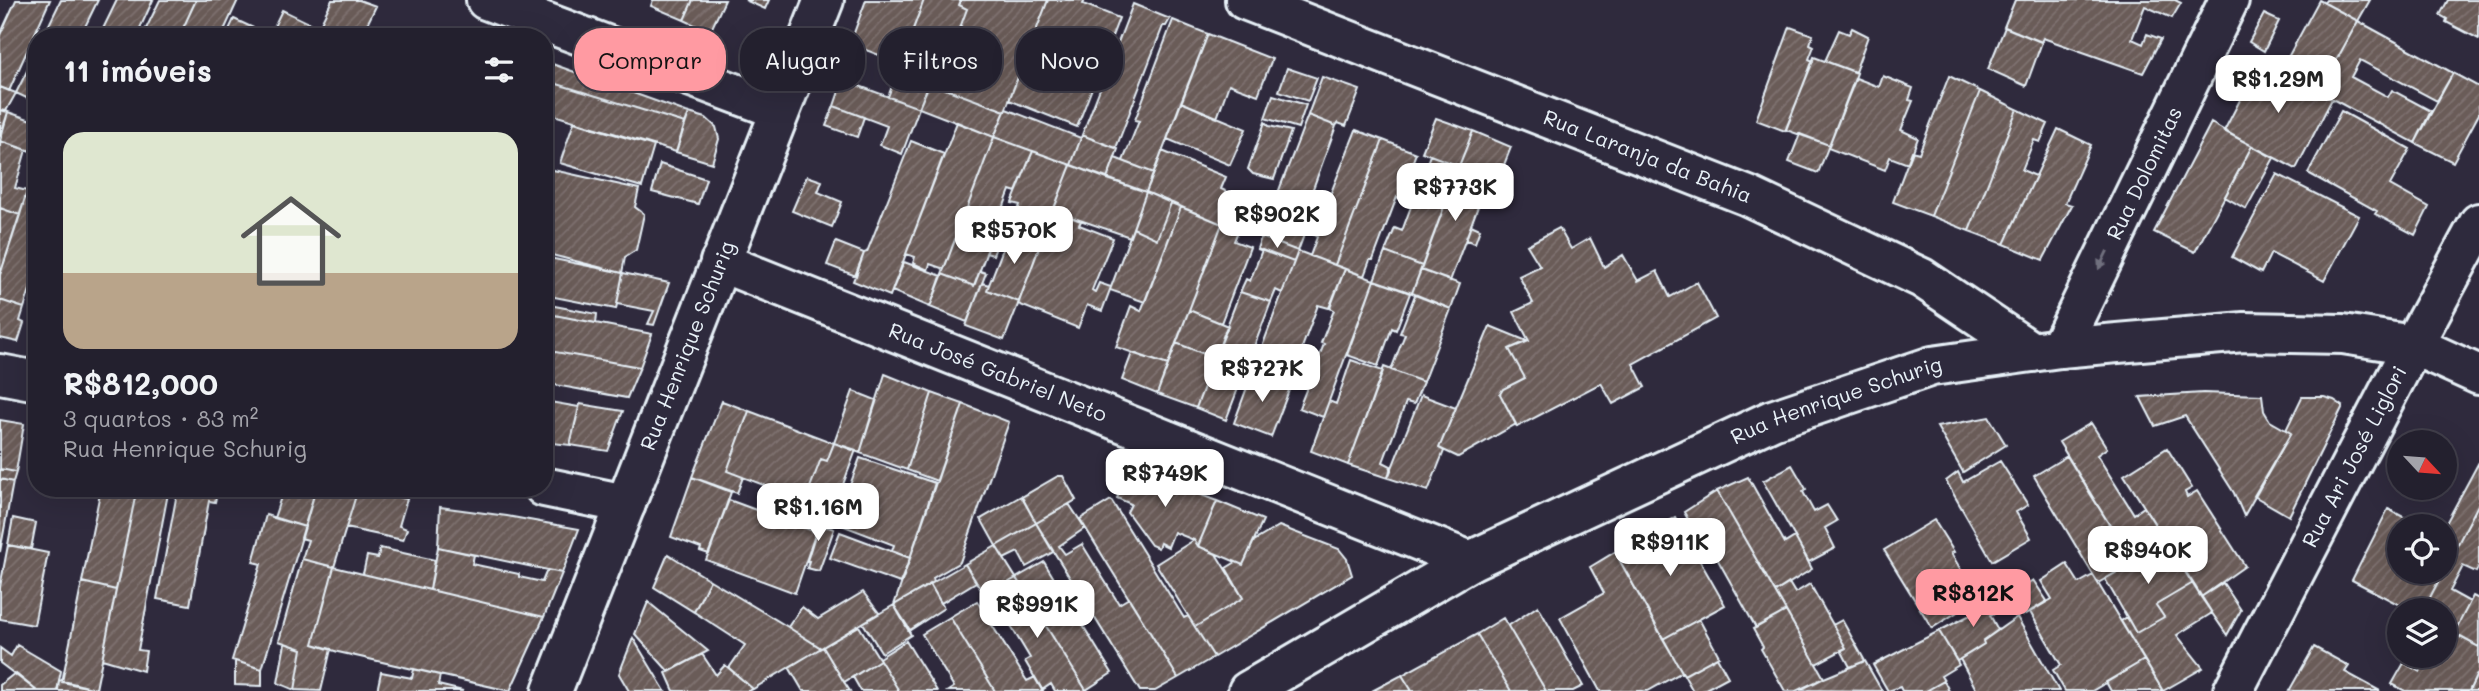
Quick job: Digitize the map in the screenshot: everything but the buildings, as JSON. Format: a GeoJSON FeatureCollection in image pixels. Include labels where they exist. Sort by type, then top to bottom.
{"type":"FeatureCollection","features":[{"type":"Feature","properties":{"kind":"street"},"geometry":{"type":"LineString","coordinates":[[486,0],[780,110]]}},
{"type":"Feature","properties":{"kind":"street","name":"Rua Henrique Schurig"},"geometry":{"type":"LineString","coordinates":[[552,691],[824,0]]}},
{"type":"Feature","properties":{"kind":"street","name":"Rua Laranja da Bahia"},"geometry":{"type":"LineString","coordinates":[[1245,0],[1748,196],[1922,278],[2046,350]]}},
{"type":"Feature","properties":{"kind":"street","name":"Rua Dolomitas"},"geometry":{"type":"LineString","coordinates":[[2046,350],[2229,0]]}},
{"type":"Feature","properties":{"kind":"street","name":"Rua Ari José Liglori"},"geometry":{"type":"LineString","coordinates":[[2233,691],[2479,223]]}},
{"type":"Feature","properties":{"kind":"street","name":"Rua José Gabriel Neto"},"geometry":{"type":"LineString","coordinates":[[720,261],[1470,561]]}},
{"type":"Feature","properties":{"kind":"street","name":"Rua Henrique Schurig"},"geometry":{"type":"LineString","coordinates":[[1248,691],[1470,561],[1772,419],[1933,366],[2046,350],[2244,332],[2343,334],[2413,345],[2479,375]]}},
{"type":"Feature","properties":{"kind":"street"},"geometry":{"type":"LineString","coordinates":[[0,374],[28,380]]}},
{"type":"Feature","properties":{"kind":"street"},"geometry":{"type":"LineString","coordinates":[[553,489],[626,504]]}}]}
